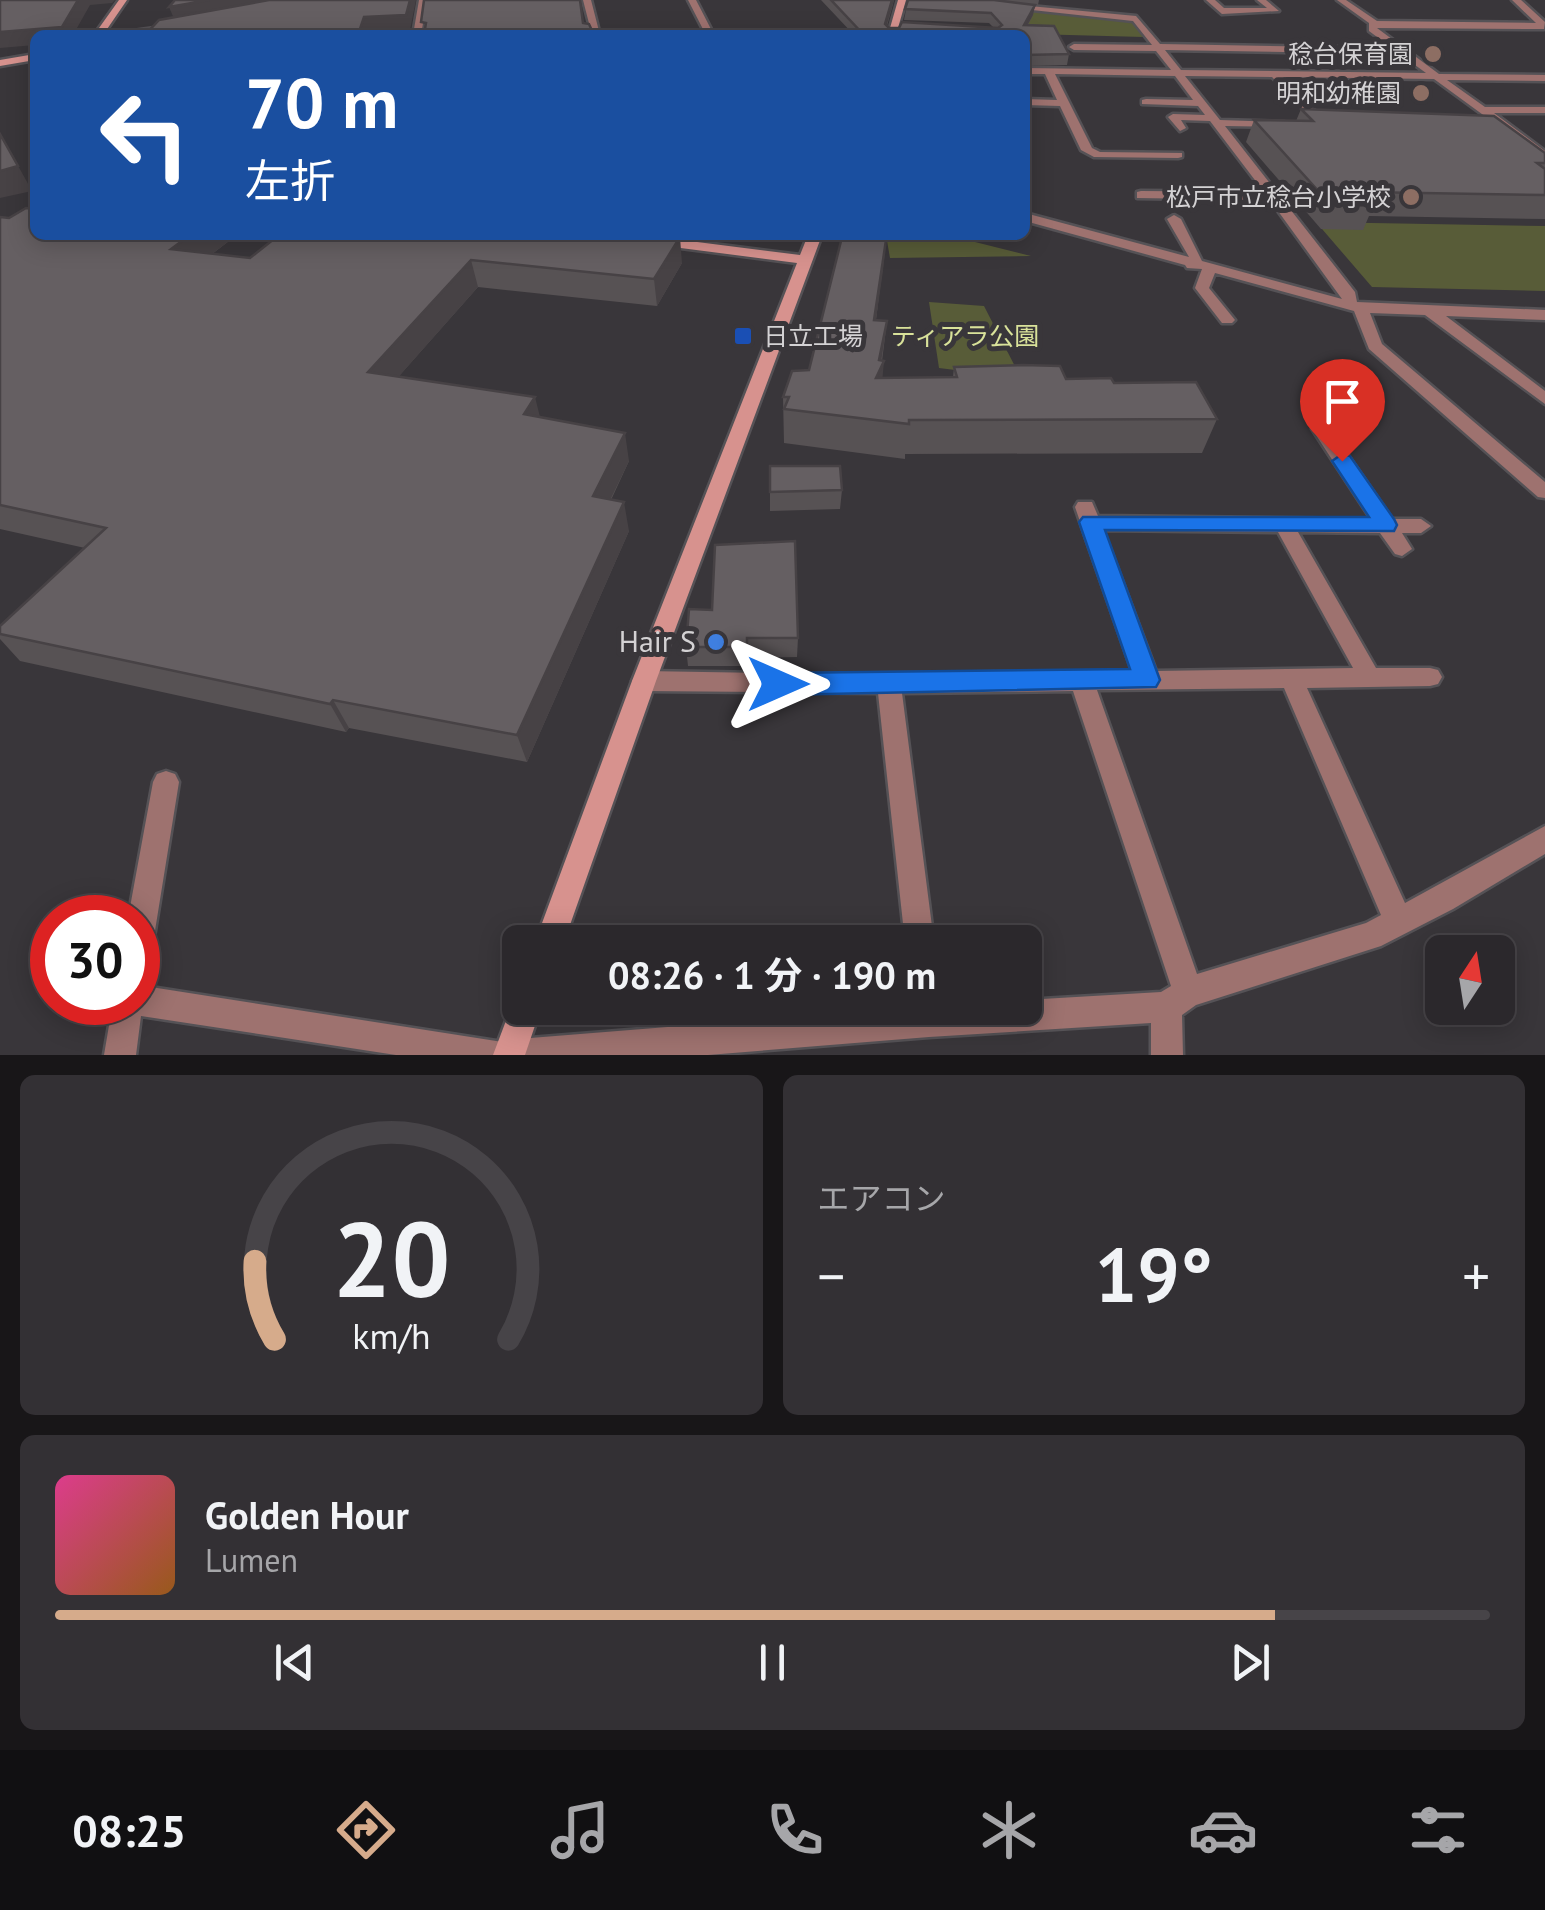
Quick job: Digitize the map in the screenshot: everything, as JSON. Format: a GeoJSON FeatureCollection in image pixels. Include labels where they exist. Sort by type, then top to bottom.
{"type":"FeatureCollection","features":[{"type":"Feature","properties":{"kind":"street"},"geometry":{"type":"LineString","coordinates":[[102,30],[123,0]]}},
{"type":"Feature","properties":{"kind":"street"},"geometry":{"type":"LineString","coordinates":[[418,30],[423,0]]}},
{"type":"Feature","properties":{"kind":"street"},"geometry":{"type":"LineString","coordinates":[[587,0],[595,30]]}},
{"type":"Feature","properties":{"kind":"street"},"geometry":{"type":"LineString","coordinates":[[692,0],[707,30]]}},
{"type":"Feature","properties":{"kind":"street"},"geometry":{"type":"LineString","coordinates":[[897,29],[902,0]]}},
{"type":"Feature","properties":{"kind":"street"},"geometry":{"type":"LineString","coordinates":[[1092,15],[1096,0]]}},
{"type":"Feature","properties":{"kind":"street"},"geometry":{"type":"LineString","coordinates":[[1210,0],[1222,11],[1275,11],[1261,0]]}},
{"type":"Feature","properties":{"kind":"street"},"geometry":{"type":"LineString","coordinates":[[1340,0],[1374,24],[1544,26],[1516,0]]}},
{"type":"Feature","properties":{"kind":"street"},"geometry":{"type":"LineString","coordinates":[[991,6],[1012,4],[1136,19],[1350,295],[1375,346],[1541,485]]}},
{"type":"Feature","properties":{"kind":"street"},"geometry":{"type":"LineString","coordinates":[[1374,24],[1372,28],[1545,156]]}},
{"type":"Feature","properties":{"kind":"street"},"geometry":{"type":"LineString","coordinates":[[155,30],[179,26]]}},
{"type":"Feature","properties":{"kind":"street"},"geometry":{"type":"LineString","coordinates":[[1088,72],[1071,43],[1402,51]]}},
{"type":"Feature","properties":{"kind":"street"},"geometry":{"type":"LineString","coordinates":[[0,64],[30,58]]}},
{"type":"Feature","properties":{"kind":"street"},"geometry":{"type":"LineString","coordinates":[[1030,71],[1545,78]]}},
{"type":"Feature","properties":{"kind":"street"},"geometry":{"type":"LineString","coordinates":[[1048,71],[1087,150],[1098,155],[1178,154]]}},
{"type":"Feature","properties":{"kind":"street"},"geometry":{"type":"LineString","coordinates":[[1275,75],[1322,124]]}},
{"type":"Feature","properties":{"kind":"street"},"geometry":{"type":"LineString","coordinates":[[1030,102],[1062,102]]}},
{"type":"Feature","properties":{"kind":"street"},"geometry":{"type":"LineString","coordinates":[[1146,102],[1202,103]]}},
{"type":"Feature","properties":{"kind":"street"},"geometry":{"type":"LineString","coordinates":[[1482,110],[1545,110]]}},
{"type":"Feature","properties":{"kind":"street"},"geometry":{"type":"LineString","coordinates":[[1180,128],[1173,117],[1290,124]]}},
{"type":"Feature","properties":{"kind":"street"},"geometry":{"type":"LineString","coordinates":[[1306,124],[1341,125]]}},
{"type":"Feature","properties":{"kind":"street"},"geometry":{"type":"LineString","coordinates":[[1489,128],[1508,128]]}},
{"type":"Feature","properties":{"kind":"street"},"geometry":{"type":"LineString","coordinates":[[1141,196],[1274,196]]}},
{"type":"Feature","properties":{"kind":"street"},"geometry":{"type":"LineString","coordinates":[[1030,217],[1355,306],[1545,315]]}},
{"type":"Feature","properties":{"kind":"street"},"geometry":{"type":"LineString","coordinates":[[1174,218],[1196,258],[1192,264]]}},
{"type":"Feature","properties":{"kind":"street"},"geometry":{"type":"LineString","coordinates":[[650,240],[804,260]]}},
{"type":"Feature","properties":{"kind":"street"},"geometry":{"type":"LineString","coordinates":[[555,925],[813,240]]}},
{"type":"Feature","properties":{"kind":"street"},"geometry":{"type":"LineString","coordinates":[[1209,269],[1202,288],[1227,320]]}},
{"type":"Feature","properties":{"kind":"street"},"geometry":{"type":"LineString","coordinates":[[1431,312],[1545,399]]}},
{"type":"Feature","properties":{"kind":"street"},"geometry":{"type":"LineString","coordinates":[[1321,429],[1402,550]]}},
{"type":"Feature","properties":{"kind":"street"},"geometry":{"type":"LineString","coordinates":[[1146,680],[1088,515],[1421,526]]}},
{"type":"Feature","properties":{"kind":"street"},"geometry":{"type":"LineString","coordinates":[[1282,523],[1370,678]]}},
{"type":"Feature","properties":{"kind":"street"},"geometry":{"type":"LineString","coordinates":[[644,681],[889,683],[1430,677]]}},
{"type":"Feature","properties":{"kind":"street"},"geometry":{"type":"LineString","coordinates":[[1291,678],[1400,922]]}},
{"type":"Feature","properties":{"kind":"street"},"geometry":{"type":"LineString","coordinates":[[1082,681],[1177,999],[1166,1055]]}},
{"type":"Feature","properties":{"kind":"street"},"geometry":{"type":"LineString","coordinates":[[889,683],[917,925]]}},
{"type":"Feature","properties":{"kind":"street"},"geometry":{"type":"LineString","coordinates":[[146,895],[166,782]]}},
{"type":"Feature","properties":{"kind":"street"},"geometry":{"type":"LineString","coordinates":[[1042,1007],[1177,999],[1371,936],[1545,839]]}},
{"type":"Feature","properties":{"kind":"street"},"geometry":{"type":"LineString","coordinates":[[160,1003],[500,1055]]}},
{"type":"Feature","properties":{"kind":"street"},"geometry":{"type":"LineString","coordinates":[[120,1055],[125,1025]]}},
{"type":"Feature","properties":{"kind":"street"},"geometry":{"type":"LineString","coordinates":[[509,1055],[520,1025]]}},
{"type":"Feature","properties":{"kind":"street"},"geometry":{"type":"LineString","coordinates":[[518,1055],[818,1025]]}},
{"type":"Feature","properties":{"kind":"green space"},"geometry":{"type":"Polygon","coordinates":[[[1019,9],[1131,20],[1144,37],[1031,34],[1019,9]]]}},
{"type":"Feature","properties":{"kind":"green space"},"geometry":{"type":"Polygon","coordinates":[[[1316,222],[1545,226],[1545,291],[1372,287],[1316,222]]]}},
{"type":"Feature","properties":{"kind":"green space"},"geometry":{"type":"Polygon","coordinates":[[[887,240],[967,240],[1031,256],[890,258],[887,240]]]}},
{"type":"Feature","properties":{"kind":"green space","name":"ティアラ公園"},"geometry":{"type":"Polygon","coordinates":[[[929,302],[984,306],[1021,378],[939,368],[929,302]]]}},
{"type":"Feature","properties":{"kind":"building"},"geometry":{"type":"Polygon","coordinates":[[[0,0],[78,0],[62,27],[0,32],[0,0]]]}},
{"type":"Feature","properties":{"kind":"building"},"geometry":{"type":"Polygon","coordinates":[[[175,0],[209,0],[169,7],[175,0]]]}},
{"type":"Feature","properties":{"kind":"building"},"geometry":{"type":"Polygon","coordinates":[[[269,0],[410,0],[406,15],[364,17],[360,29],[150,30],[159,20],[269,0]]]}},
{"type":"Feature","properties":{"kind":"building"},"geometry":{"type":"Polygon","coordinates":[[[424,0],[580,0],[583,23],[592,30],[425,30],[426,23],[421,22],[424,0]]]}},
{"type":"Feature","properties":{"kind":"building"},"geometry":{"type":"Polygon","coordinates":[[[831,0],[892,0],[885,24],[889,28],[899,28],[902,22],[998,28],[1002,25],[991,13],[905,9],[908,0],[994,0],[1035,5],[1024,25],[1054,26],[1069,54],[1030,55],[1030,30],[859,30],[831,0]]]}},
{"type":"Feature","properties":{"kind":"building"},"geometry":{"type":"Polygon","coordinates":[[[1301,109],[1494,116],[1545,153],[1545,163],[1537,163],[1545,169],[1545,195],[1364,192],[1374,206],[1331,205],[1254,120],[1313,121],[1301,109]]]}},
{"type":"Feature","properties":{"kind":"building"},"geometry":{"type":"Polygon","coordinates":[[[0,134],[18,166],[0,171],[0,134]]]}},
{"type":"Feature","properties":{"kind":"building"},"geometry":{"type":"Polygon","coordinates":[[[30,208],[30,240],[183,240],[171,249],[250,258],[273,240],[678,240],[654,279],[471,260],[368,372],[535,397],[524,414],[625,433],[593,496],[624,502],[517,735],[333,700],[330,704],[0,634],[0,626],[106,528],[0,505],[0,217],[9,218],[30,208]]]}},
{"type":"Feature","properties":{"kind":"building"},"geometry":{"type":"Polygon","coordinates":[[[841,240],[886,240],[874,320],[887,321],[879,360],[884,361],[876,378],[957,377],[954,367],[1023,365],[1060,366],[1066,379],[1196,382],[1217,419],[909,420],[909,424],[784,409],[789,397],[783,397],[792,371],[809,370],[841,240]]]}},
{"type":"Feature","properties":{"kind":"building"},"geometry":{"type":"Polygon","coordinates":[[[770,466],[840,466],[842,490],[770,492],[770,466]]]}},
{"type":"Feature","properties":{"kind":"building"},"geometry":{"type":"Polygon","coordinates":[[[795,541],[798,638],[747,638],[747,647],[686,647],[689,609],[712,610],[715,545],[795,541]]]}},
{"type":"Feature","properties":{"kind":"place","name":"稔台保育園"},"geometry":{"type":"Point","coordinates":[1433,54]}},
{"type":"Feature","properties":{"kind":"place","name":"明和幼稚園"},"geometry":{"type":"Point","coordinates":[1421,93]}},
{"type":"Feature","properties":{"kind":"place","name":"松戸市立稔台小学校"},"geometry":{"type":"Point","coordinates":[1411,197]}},
{"type":"Feature","properties":{"kind":"place","name":"日立工場"},"geometry":{"type":"Point","coordinates":[743,336]}},
{"type":"Feature","properties":{"kind":"place","name":"Hair S"},"geometry":{"type":"Point","coordinates":[716,642]}},
{"type":"Feature","properties":{"kind":"route"},"geometry":{"type":"LineString","coordinates":[[778,684],[1146,680],[1091,522],[1386,525],[1342,461]]}}]}
